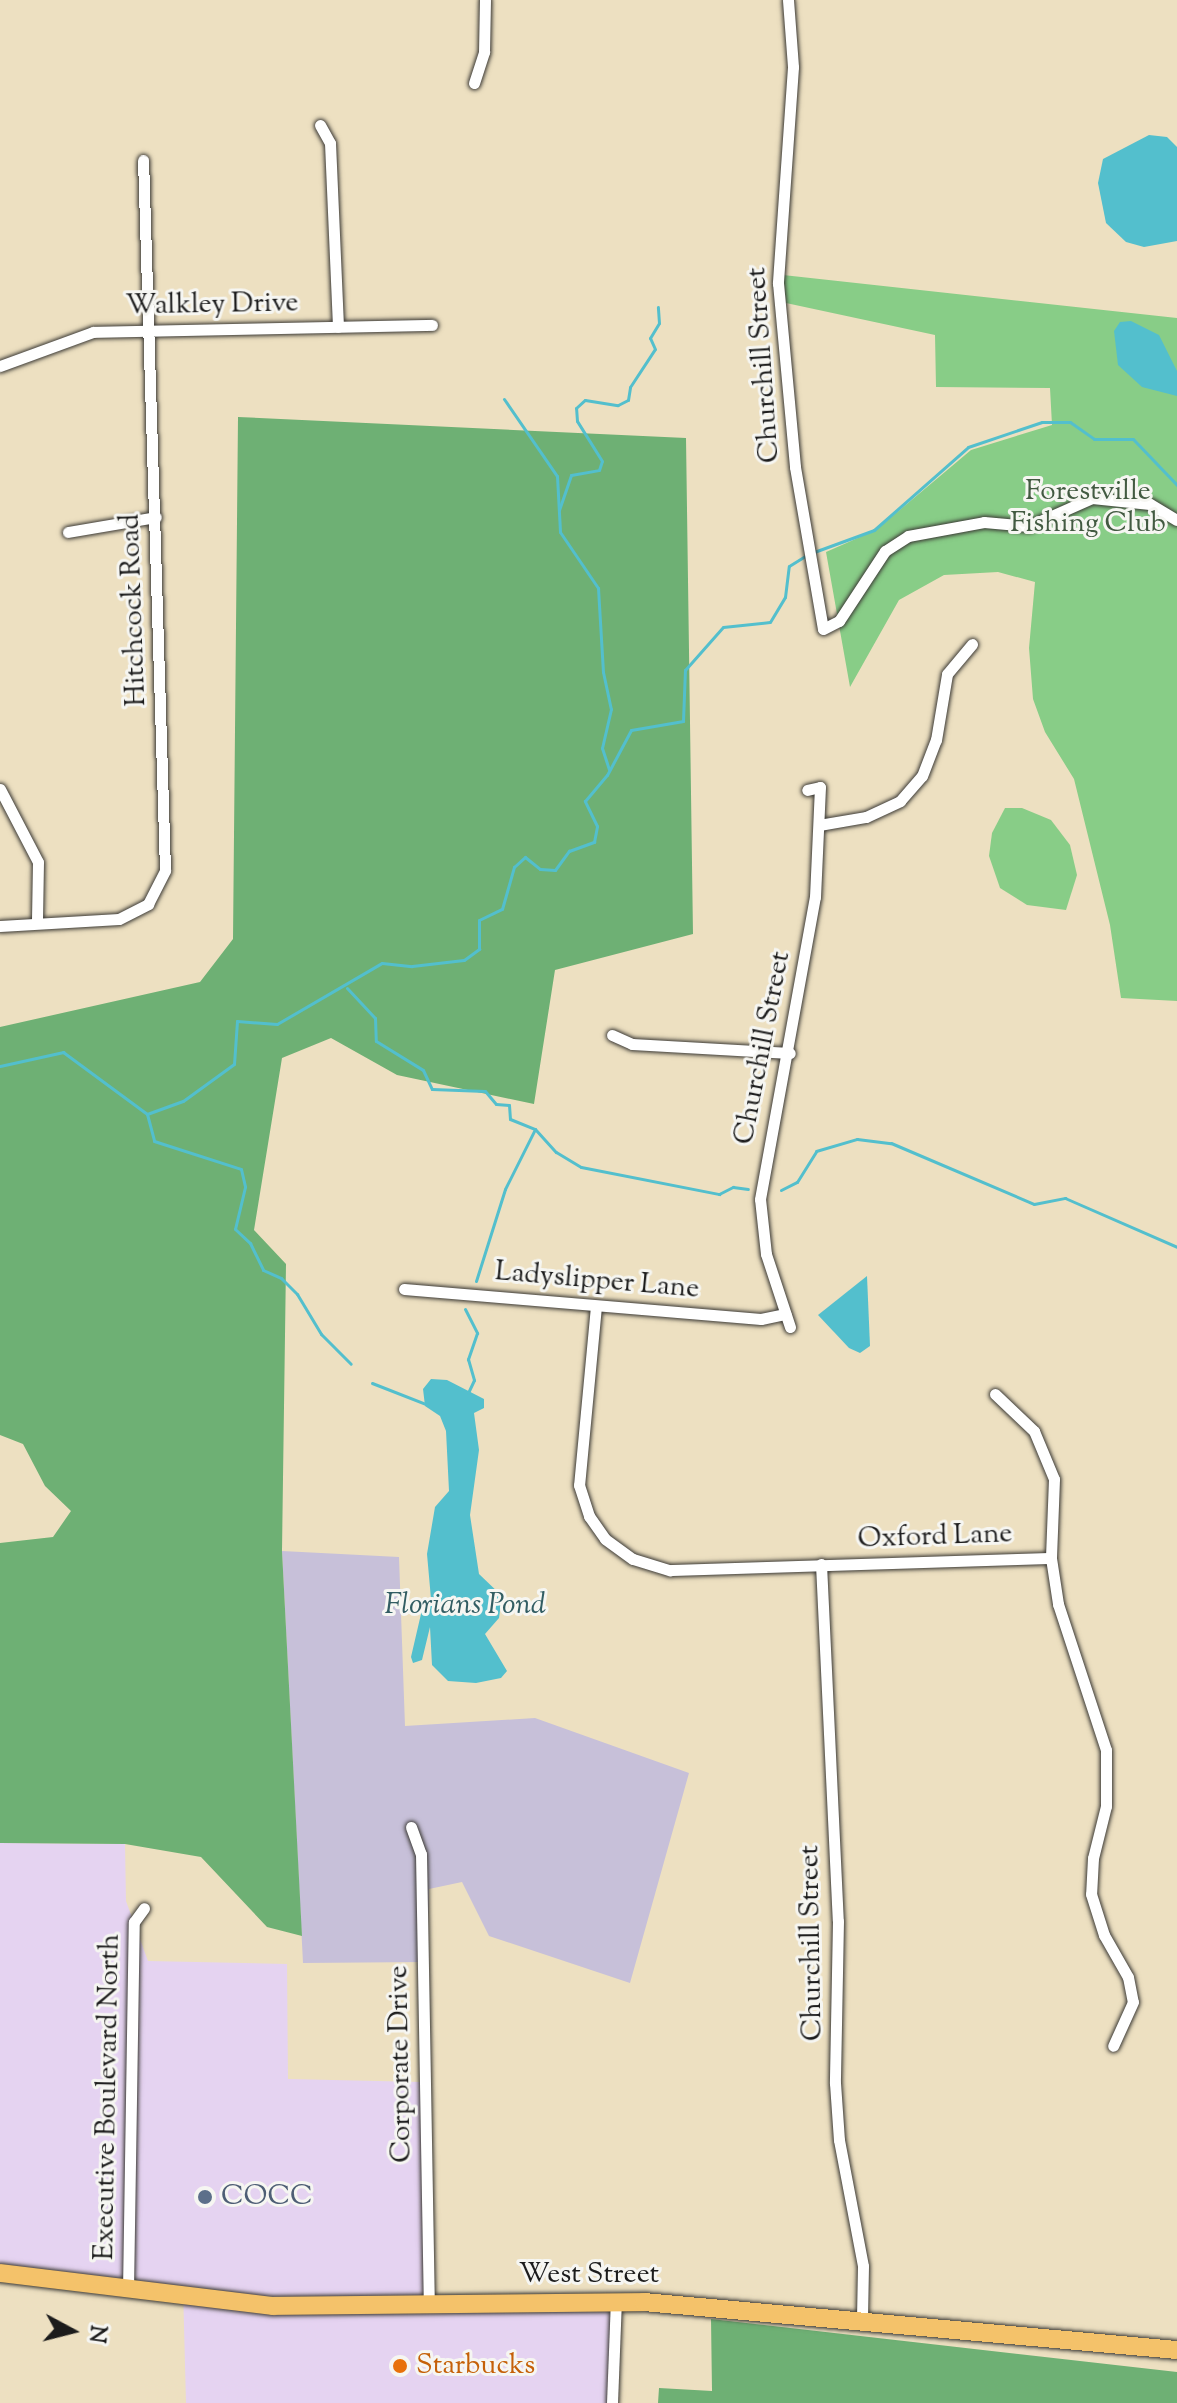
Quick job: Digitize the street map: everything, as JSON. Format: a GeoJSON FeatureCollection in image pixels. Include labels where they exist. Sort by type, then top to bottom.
{"type":"FeatureCollection","features":[{"type":"Feature","properties":{"kind":"main road","name":"West Street"},"geometry":{"type":"LineString","coordinates":[[0,2273],[273,2306],[616,2301],[862,2320],[1177,2350]]}},
{"type":"Feature","properties":{"kind":"street"},"geometry":{"type":"LineString","coordinates":[[474,83],[484,52],[485,0]]}},
{"type":"Feature","properties":{"kind":"street","name":"Churchill Street"},"geometry":{"type":"LineString","coordinates":[[788,0],[793,67],[778,283],[795,467],[823,629],[839,621],[885,551],[908,536],[984,522],[1029,526],[1092,498],[1150,504],[1177,520]]}},
{"type":"Feature","properties":{"kind":"street"},"geometry":{"type":"LineString","coordinates":[[320,125],[330,143],[338,327]]}},
{"type":"Feature","properties":{"kind":"street","name":"Hitchcock Road"},"geometry":{"type":"LineString","coordinates":[[0,926],[37,921],[119,919],[148,904],[165,870],[143,160]]}},
{"type":"Feature","properties":{"kind":"street","name":"Walkley Drive"},"geometry":{"type":"LineString","coordinates":[[0,366],[70,337],[147,330],[432,325]]}},
{"type":"Feature","properties":{"kind":"street"},"geometry":{"type":"LineString","coordinates":[[68,532],[156,517]]}},
{"type":"Feature","properties":{"kind":"street"},"geometry":{"type":"LineString","coordinates":[[819,825],[866,817],[900,801],[922,776],[936,740],[947,674],[972,644]]}},
{"type":"Feature","properties":{"kind":"street","name":"Churchill Street"},"geometry":{"type":"LineString","coordinates":[[790,1327],[766,1254],[760,1199],[790,1053],[815,897],[820,787],[807,790]]}},
{"type":"Feature","properties":{"kind":"street"},"geometry":{"type":"LineString","coordinates":[[0,789],[38,862],[37,921]]}},
{"type":"Feature","properties":{"kind":"street"},"geometry":{"type":"LineString","coordinates":[[612,1035],[632,1044],[790,1053]]}},
{"type":"Feature","properties":{"kind":"street","name":"Ladyslipper Lane"},"geometry":{"type":"LineString","coordinates":[[404,1289],[761,1319],[785,1314]]}},
{"type":"Feature","properties":{"kind":"street","name":"Oxford Lane"},"geometry":{"type":"LineString","coordinates":[[596,1306],[579,1485],[589,1516],[605,1539],[633,1559],[670,1570],[1051,1558]]}},
{"type":"Feature","properties":{"kind":"street"},"geometry":{"type":"LineString","coordinates":[[995,1394],[1034,1431],[1054,1479],[1051,1558],[1058,1604],[1106,1750],[1106,1806],[1093,1858],[1091,1894],[1104,1935],[1128,1977],[1133,2002],[1113,2046]]}},
{"type":"Feature","properties":{"kind":"street","name":"Churchill Street"},"geometry":{"type":"LineString","coordinates":[[821,1564],[838,1921],[835,2083],[839,2140],[863,2266],[862,2320]]}},
{"type":"Feature","properties":{"kind":"street","name":"Corporate Drive"},"geometry":{"type":"LineString","coordinates":[[411,1827],[421,1854],[429,2303]]}},
{"type":"Feature","properties":{"kind":"street","name":"Executive Boulevard North"},"geometry":{"type":"LineString","coordinates":[[128,2290],[134,1922],[144,1908]]}},
{"type":"Feature","properties":{"kind":"street"},"geometry":{"type":"LineString","coordinates":[[612,2403],[616,2301]]}},
{"type":"Feature","properties":{"kind":"shaded area"},"geometry":{"type":"Polygon","coordinates":[[[282,1551],[399,1557],[405,1726],[535,1718],[689,1773],[630,1983],[489,1936],[462,1882],[429,1889],[427,1962],[303,1963],[282,1551]]]}},
{"type":"Feature","properties":{"kind":"shaded area"},"geometry":{"type":"Polygon","coordinates":[[[0,1843],[125,1844],[126,1901],[148,1961],[287,1964],[288,2079],[422,2082],[424,2308],[612,2307],[607,2403],[186,2403],[183,2288],[0,2264],[0,1843]]]}},
{"type":"Feature","properties":{"kind":"green space","name":"Forestville Fishing Club"},"geometry":{"type":"Polygon","coordinates":[[[783,275],[1177,318],[1177,1001],[1121,998],[1110,925],[1074,779],[1045,732],[1033,699],[1029,648],[1035,582],[998,572],[944,575],[899,600],[850,687],[826,552],[876,530],[971,450],[1052,425],[1050,388],[936,387],[935,335],[786,303],[783,275]]]}},
{"type":"Feature","properties":{"kind":"green space"},"geometry":{"type":"Polygon","coordinates":[[[238,417],[686,438],[693,934],[555,970],[534,1104],[397,1075],[331,1038],[282,1058],[254,1230],[286,1264],[282,1551],[302,1936],[267,1927],[201,1857],[125,1844],[0,1843],[0,1543],[53,1537],[71,1511],[45,1486],[23,1444],[0,1435],[0,1027],[200,982],[233,939],[238,417]]]}},
{"type":"Feature","properties":{"kind":"green space"},"geometry":{"type":"Polygon","coordinates":[[[1005,808],[1022,808],[1051,820],[1070,845],[1077,875],[1066,910],[1027,905],[1000,888],[989,856],[992,833],[1005,808]]]}},
{"type":"Feature","properties":{"kind":"green space"},"geometry":{"type":"Polygon","coordinates":[[[711,2319],[1177,2372],[1177,2403],[658,2403],[659,2388],[712,2391],[711,2319]]]}},
{"type":"Feature","properties":{"kind":"water"},"geometry":{"type":"Polygon","coordinates":[[[1149,135],[1167,137],[1177,147],[1177,241],[1144,247],[1126,242],[1106,223],[1098,183],[1103,159],[1149,135]]]}},
{"type":"Feature","properties":{"kind":"water"},"geometry":{"type":"Polygon","coordinates":[[[1131,321],[1159,335],[1177,371],[1177,396],[1142,387],[1118,365],[1114,331],[1120,322],[1131,321]]]}},
{"type":"Feature","properties":{"kind":"water"},"geometry":{"type":"Polygon","coordinates":[[[867,1276],[870,1346],[860,1353],[849,1348],[818,1315],[867,1276]]]}},
{"type":"Feature","properties":{"kind":"water","name":"Florians Pond"},"geometry":{"type":"Polygon","coordinates":[[[431,1379],[447,1380],[484,1399],[484,1408],[474,1413],[479,1450],[470,1515],[479,1574],[502,1596],[499,1618],[485,1634],[507,1671],[501,1678],[476,1683],[448,1681],[432,1665],[430,1627],[422,1660],[413,1663],[411,1657],[424,1601],[431,1599],[427,1554],[435,1507],[449,1491],[446,1431],[440,1416],[425,1406],[423,1389],[431,1379]]]}},
{"type":"Feature","properties":{"kind":"waterway"},"geometry":{"type":"LineString","coordinates":[[559,510],[571,475],[599,470],[602,461],[577,421],[576,408],[585,400],[618,405],[628,400],[630,387],[655,349],[650,338],[659,323],[658,307]]}},
{"type":"Feature","properties":{"kind":"waterway"},"geometry":{"type":"LineString","coordinates":[[504,399],[557,476],[560,532],[598,588],[603,672],[611,709],[602,748],[609,770]]}},
{"type":"Feature","properties":{"kind":"waterway"},"geometry":{"type":"LineString","coordinates":[[814,552],[874,530],[968,447],[1042,422],[1070,422],[1094,439],[1133,439],[1177,485]]}},
{"type":"Feature","properties":{"kind":"waterway"},"geometry":{"type":"LineString","coordinates":[[0,1066],[63,1052],[147,1114],[183,1101],[234,1064],[237,1021],[277,1024],[382,963],[412,966],[464,960],[479,949],[479,920],[502,909],[514,867],[525,857],[540,869],[555,870],[569,851],[594,842],[597,826],[585,801],[607,775],[631,730],[683,721],[685,670],[723,627],[770,622],[785,597],[789,566],[805,556]]}},
{"type":"Feature","properties":{"kind":"waterway"},"geometry":{"type":"LineString","coordinates":[[347,988],[375,1018],[376,1041],[423,1070],[432,1089],[485,1091],[496,1104],[509,1105],[510,1119],[535,1129],[556,1152],[581,1167],[719,1194],[733,1187],[748,1189]]}},
{"type":"Feature","properties":{"kind":"waterway"},"geometry":{"type":"LineString","coordinates":[[147,1114],[154,1141],[241,1169],[245,1187],[235,1229],[250,1243],[263,1270],[281,1278],[297,1294],[321,1334],[351,1364]]}},
{"type":"Feature","properties":{"kind":"waterway"},"geometry":{"type":"LineString","coordinates":[[476,1281],[505,1189],[535,1129]]}},
{"type":"Feature","properties":{"kind":"waterway"},"geometry":{"type":"LineString","coordinates":[[781,1190],[797,1182],[816,1151],[857,1139],[891,1143],[1034,1204],[1065,1198],[1177,1247]]}},
{"type":"Feature","properties":{"kind":"waterway"},"geometry":{"type":"LineString","coordinates":[[465,1309],[477,1333],[468,1359],[474,1380],[468,1393]]}},
{"type":"Feature","properties":{"kind":"waterway"},"geometry":{"type":"LineString","coordinates":[[372,1383],[428,1405]]}},
{"type":"Feature","properties":{"kind":"place","name":"COCC"},"geometry":{"type":"Point","coordinates":[205,2197]}},
{"type":"Feature","properties":{"kind":"place","name":"Starbucks"},"geometry":{"type":"Point","coordinates":[400,2366]}}]}
